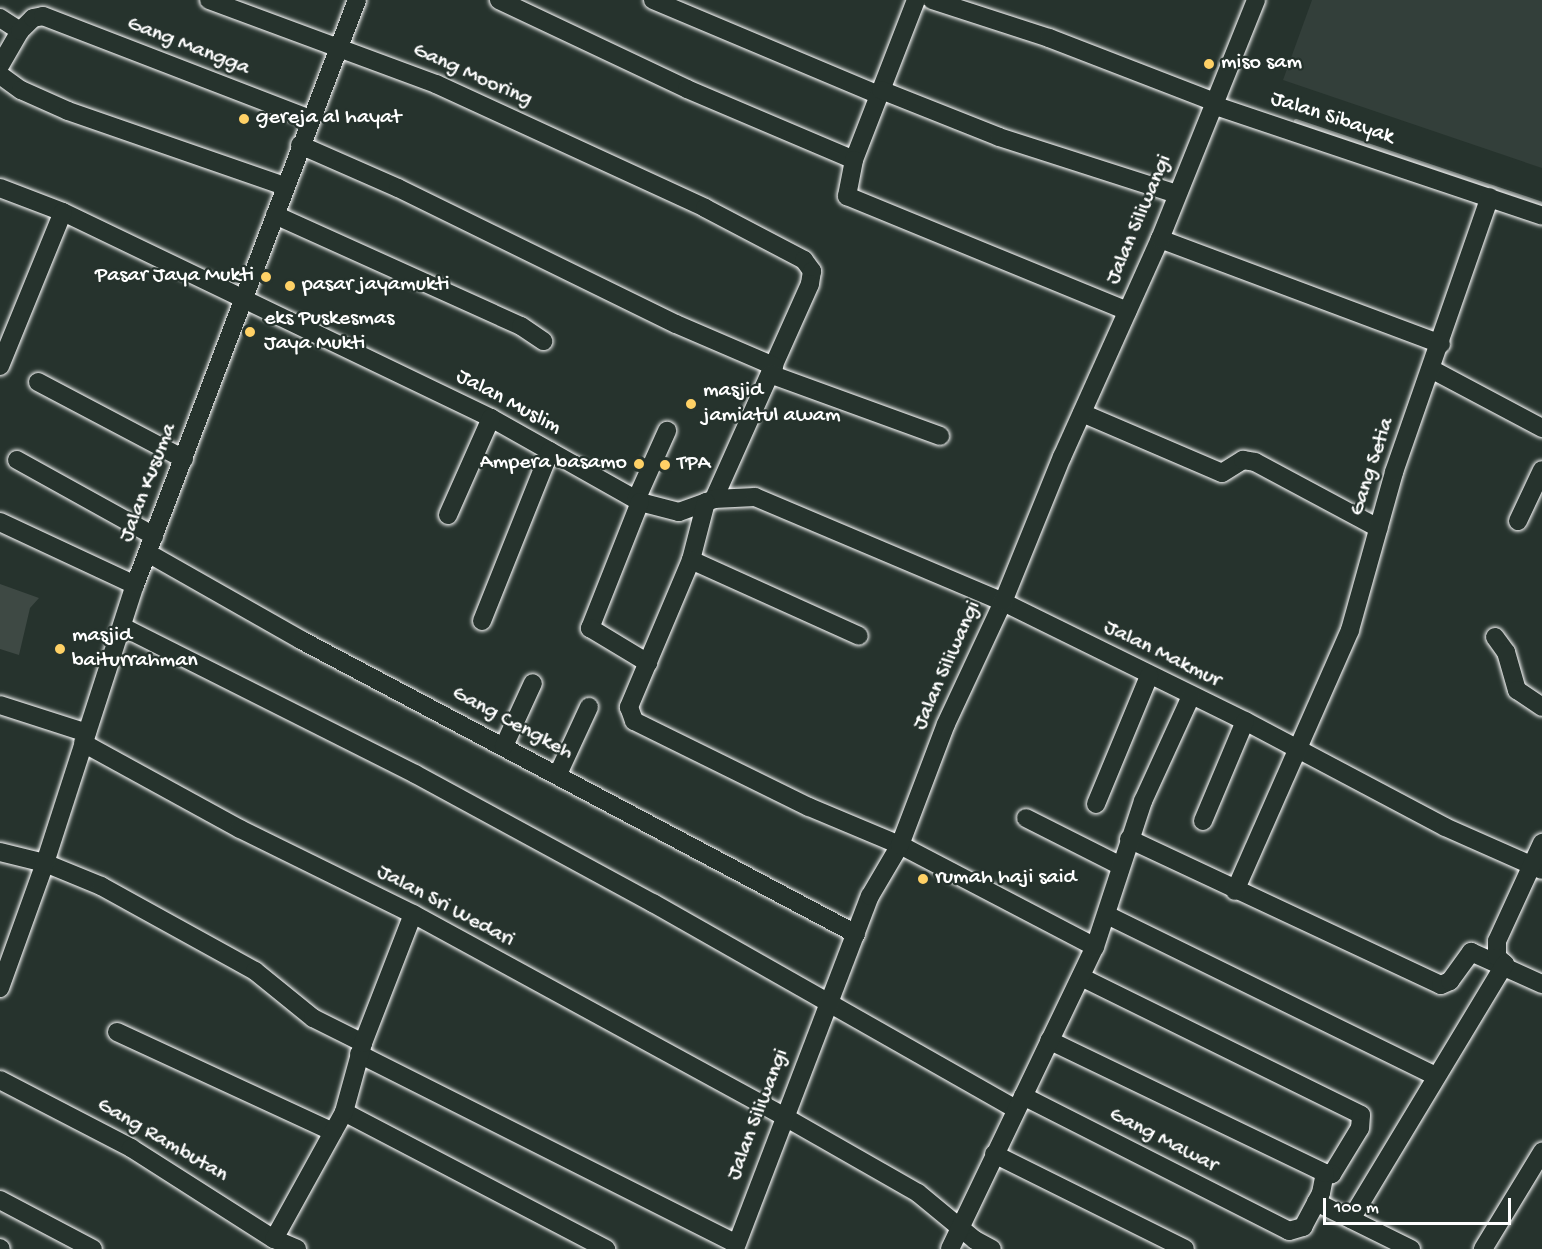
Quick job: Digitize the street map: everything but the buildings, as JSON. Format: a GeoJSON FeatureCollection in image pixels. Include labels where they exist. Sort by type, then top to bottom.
{"type":"FeatureCollection","features":[{"type":"Feature","properties":{"kind":"street","name":"Gang Mooring"},"geometry":{"type":"LineString","coordinates":[[209,0],[436,84],[732,221],[810,266],[810,284],[772,370]]}},
{"type":"Feature","properties":{"kind":"street","name":"Jalan Kusuma"},"geometry":{"type":"LineString","coordinates":[[0,988],[45,863],[135,585],[275,216],[284,186],[357,0]]}},
{"type":"Feature","properties":{"kind":"street"},"geometry":{"type":"LineString","coordinates":[[499,0],[687,89],[854,160]]}},
{"type":"Feature","properties":{"kind":"street"},"geometry":{"type":"LineString","coordinates":[[653,0],[880,92],[999,137],[1178,194]]}},
{"type":"Feature","properties":{"kind":"street"},"geometry":{"type":"LineString","coordinates":[[916,0],[854,160],[845,192],[851,200],[1127,311]]}},
{"type":"Feature","properties":{"kind":"street","name":"Jalan Sibayak"},"geometry":{"type":"LineString","coordinates":[[932,0],[1049,38],[1214,104],[1542,216]]}},
{"type":"Feature","properties":{"kind":"street"},"geometry":{"type":"LineString","coordinates":[[1214,104],[1256,0]]}},
{"type":"Feature","properties":{"kind":"street","name":"Gang Mangga"},"geometry":{"type":"LineString","coordinates":[[20,32],[33,18],[43,16],[310,119]]}},
{"type":"Feature","properties":{"kind":"street"},"geometry":{"type":"LineString","coordinates":[[0,18],[20,32],[0,65]]}},
{"type":"Feature","properties":{"kind":"street"},"geometry":{"type":"LineString","coordinates":[[0,75],[21,90],[68,111],[284,186]]}},
{"type":"Feature","properties":{"kind":"street","name":"Jalan Siliwangi"},"geometry":{"type":"LineString","coordinates":[[736,1247],[783,1116],[870,896],[900,845],[946,724],[1003,602],[1082,413],[1160,239],[1214,104]]}},
{"type":"Feature","properties":{"kind":"street"},"geometry":{"type":"LineString","coordinates":[[300,145],[398,188],[772,370],[940,436]]}},
{"type":"Feature","properties":{"kind":"street","name":"Jalan Muslim"},"geometry":{"type":"LineString","coordinates":[[0,188],[63,212],[244,297],[491,418],[638,501],[679,512],[710,501],[755,497]]}},
{"type":"Feature","properties":{"kind":"street","name":"Gang Setia"},"geometry":{"type":"LineString","coordinates":[[1235,891],[1350,630],[1378,528],[1490,198]]}},
{"type":"Feature","properties":{"kind":"street"},"geometry":{"type":"LineString","coordinates":[[0,366],[63,212]]}},
{"type":"Feature","properties":{"kind":"street"},"geometry":{"type":"LineString","coordinates":[[275,216],[520,326],[543,341]]}},
{"type":"Feature","properties":{"kind":"street"},"geometry":{"type":"LineString","coordinates":[[1160,239],[1441,344]]}},
{"type":"Feature","properties":{"kind":"street"},"geometry":{"type":"LineString","coordinates":[[1431,369],[1542,428]]}},
{"type":"Feature","properties":{"kind":"street"},"geometry":{"type":"LineString","coordinates":[[772,370],[710,501],[691,560],[629,707],[630,717],[809,807],[900,845],[1095,947]]}},
{"type":"Feature","properties":{"kind":"street"},"geometry":{"type":"LineString","coordinates":[[38,382],[184,459]]}},
{"type":"Feature","properties":{"kind":"street"},"geometry":{"type":"LineString","coordinates":[[1082,413],[1222,473],[1243,460],[1255,462],[1378,528]]}},
{"type":"Feature","properties":{"kind":"street"},"geometry":{"type":"LineString","coordinates":[[448,515],[491,418]]}},
{"type":"Feature","properties":{"kind":"street"},"geometry":{"type":"LineString","coordinates":[[648,663],[590,628],[667,431]]}},
{"type":"Feature","properties":{"kind":"street"},"geometry":{"type":"LineString","coordinates":[[482,621],[509,560],[549,452]]}},
{"type":"Feature","properties":{"kind":"street","name":"Gang Cengkeh"},"geometry":{"type":"LineString","coordinates":[[17,460],[301,640],[558,774],[856,934]]}},
{"type":"Feature","properties":{"kind":"street"},"geometry":{"type":"LineString","coordinates":[[1518,521],[1542,470]]}},
{"type":"Feature","properties":{"kind":"street","name":"Jalan Makmur"},"geometry":{"type":"LineString","coordinates":[[755,497],[1003,602],[1149,676],[1245,721],[1445,826],[1537,867]]}},
{"type":"Feature","properties":{"kind":"street"},"geometry":{"type":"LineString","coordinates":[[0,522],[135,585]]}},
{"type":"Feature","properties":{"kind":"street"},"geometry":{"type":"LineString","coordinates":[[691,560],[859,636]]}},
{"type":"Feature","properties":{"kind":"street","name":"Gang Mawar"},"geometry":{"type":"LineString","coordinates":[[123,627],[415,774],[828,1002],[1020,1102],[1282,1228],[1300,1229],[1316,1202]]}},
{"type":"Feature","properties":{"kind":"street"},"geometry":{"type":"LineString","coordinates":[[1495,637],[1506,652],[1517,690],[1542,707]]}},
{"type":"Feature","properties":{"kind":"street"},"geometry":{"type":"LineString","coordinates":[[1096,804],[1149,676]]}},
{"type":"Feature","properties":{"kind":"street"},"geometry":{"type":"LineString","coordinates":[[504,746],[533,683]]}},
{"type":"Feature","properties":{"kind":"street"},"geometry":{"type":"LineString","coordinates":[[950,1249],[1095,947],[1143,801],[1191,696]]}},
{"type":"Feature","properties":{"kind":"street","name":"Jalan Sri Wedari"},"geometry":{"type":"LineString","coordinates":[[0,705],[85,738],[240,829],[412,914],[783,1116],[918,1193],[992,1249]]}},
{"type":"Feature","properties":{"kind":"street"},"geometry":{"type":"LineString","coordinates":[[558,774],[589,707]]}},
{"type":"Feature","properties":{"kind":"street"},"geometry":{"type":"LineString","coordinates":[[1203,821],[1245,721]]}},
{"type":"Feature","properties":{"kind":"street"},"geometry":{"type":"LineString","coordinates":[[1026,818],[1121,866]]}},
{"type":"Feature","properties":{"kind":"street"},"geometry":{"type":"LineString","coordinates":[[1129,839],[1235,891],[1441,985],[1450,981],[1468,952],[1505,964],[1542,984]]}},
{"type":"Feature","properties":{"kind":"street"},"geometry":{"type":"LineString","coordinates":[[1505,964],[1494,950],[1537,867],[1542,843]]}},
{"type":"Feature","properties":{"kind":"street"},"geometry":{"type":"LineString","coordinates":[[0,852],[45,863],[101,886],[255,971],[314,1018],[361,1048],[736,1247]]}},
{"type":"Feature","properties":{"kind":"street"},"geometry":{"type":"LineString","coordinates":[[274,1239],[344,1112],[361,1048],[412,914]]}},
{"type":"Feature","properties":{"kind":"street"},"geometry":{"type":"LineString","coordinates":[[1107,915],[1435,1076]]}},
{"type":"Feature","properties":{"kind":"street"},"geometry":{"type":"LineString","coordinates":[[1351,1219],[1435,1076],[1505,964]]}},
{"type":"Feature","properties":{"kind":"street"},"geometry":{"type":"LineString","coordinates":[[1049,1040],[1325,1173],[1332,1174],[1363,1121],[1361,1114],[1081,977]]}},
{"type":"Feature","properties":{"kind":"street"},"geometry":{"type":"LineString","coordinates":[[117,1032],[333,1132]]}},
{"type":"Feature","properties":{"kind":"street","name":"Gang Rambutan"},"geometry":{"type":"LineString","coordinates":[[0,1080],[131,1148],[274,1239],[297,1249]]}},
{"type":"Feature","properties":{"kind":"street"},"geometry":{"type":"LineString","coordinates":[[344,1112],[606,1249]]}},
{"type":"Feature","properties":{"kind":"street"},"geometry":{"type":"LineString","coordinates":[[1483,1249],[1542,1152]]}},
{"type":"Feature","properties":{"kind":"street"},"geometry":{"type":"LineString","coordinates":[[994,1154],[1185,1249]]}},
{"type":"Feature","properties":{"kind":"street"},"geometry":{"type":"LineString","coordinates":[[1325,1173],[1316,1202],[1411,1249]]}},
{"type":"Feature","properties":{"kind":"street"},"geometry":{"type":"LineString","coordinates":[[0,1200],[93,1249]]}},
{"type":"Feature","properties":{"kind":"shaded area"},"geometry":{"type":"Polygon","coordinates":[[[1312,0],[1542,0],[1542,168],[1283,80],[1312,0]]]}},
{"type":"Feature","properties":{"kind":"shaded area"},"geometry":{"type":"Polygon","coordinates":[[[0,584],[39,598],[30,608],[19,655],[0,649],[0,584]]]}},
{"type":"Feature","properties":{"kind":"waterway"},"geometry":{"type":"LineString","coordinates":[[1296,121],[1542,204]]}},
{"type":"Feature","properties":{"kind":"place","name":"miso sam"},"geometry":{"type":"Point","coordinates":[1209,64]}},
{"type":"Feature","properties":{"kind":"place","name":"gereja al hayat"},"geometry":{"type":"Point","coordinates":[244,119]}},
{"type":"Feature","properties":{"kind":"place","name":"Pasar Jaya Mukti"},"geometry":{"type":"Point","coordinates":[266,277]}},
{"type":"Feature","properties":{"kind":"place","name":"pasar jayamukti"},"geometry":{"type":"Point","coordinates":[290,286]}},
{"type":"Feature","properties":{"kind":"place","name":"eks Puskesmas Jaya Mukti"},"geometry":{"type":"Point","coordinates":[250,332]}},
{"type":"Feature","properties":{"kind":"place","name":"masjid jamiatul awam"},"geometry":{"type":"Point","coordinates":[691,404]}},
{"type":"Feature","properties":{"kind":"place","name":"Ampera basamo"},"geometry":{"type":"Point","coordinates":[639,464]}},
{"type":"Feature","properties":{"kind":"place","name":"TPA"},"geometry":{"type":"Point","coordinates":[665,465]}},
{"type":"Feature","properties":{"kind":"place","name":"masjid baiturrahman"},"geometry":{"type":"Point","coordinates":[60,649]}},
{"type":"Feature","properties":{"kind":"place","name":"rumah haji said"},"geometry":{"type":"Point","coordinates":[923,879]}}]}
